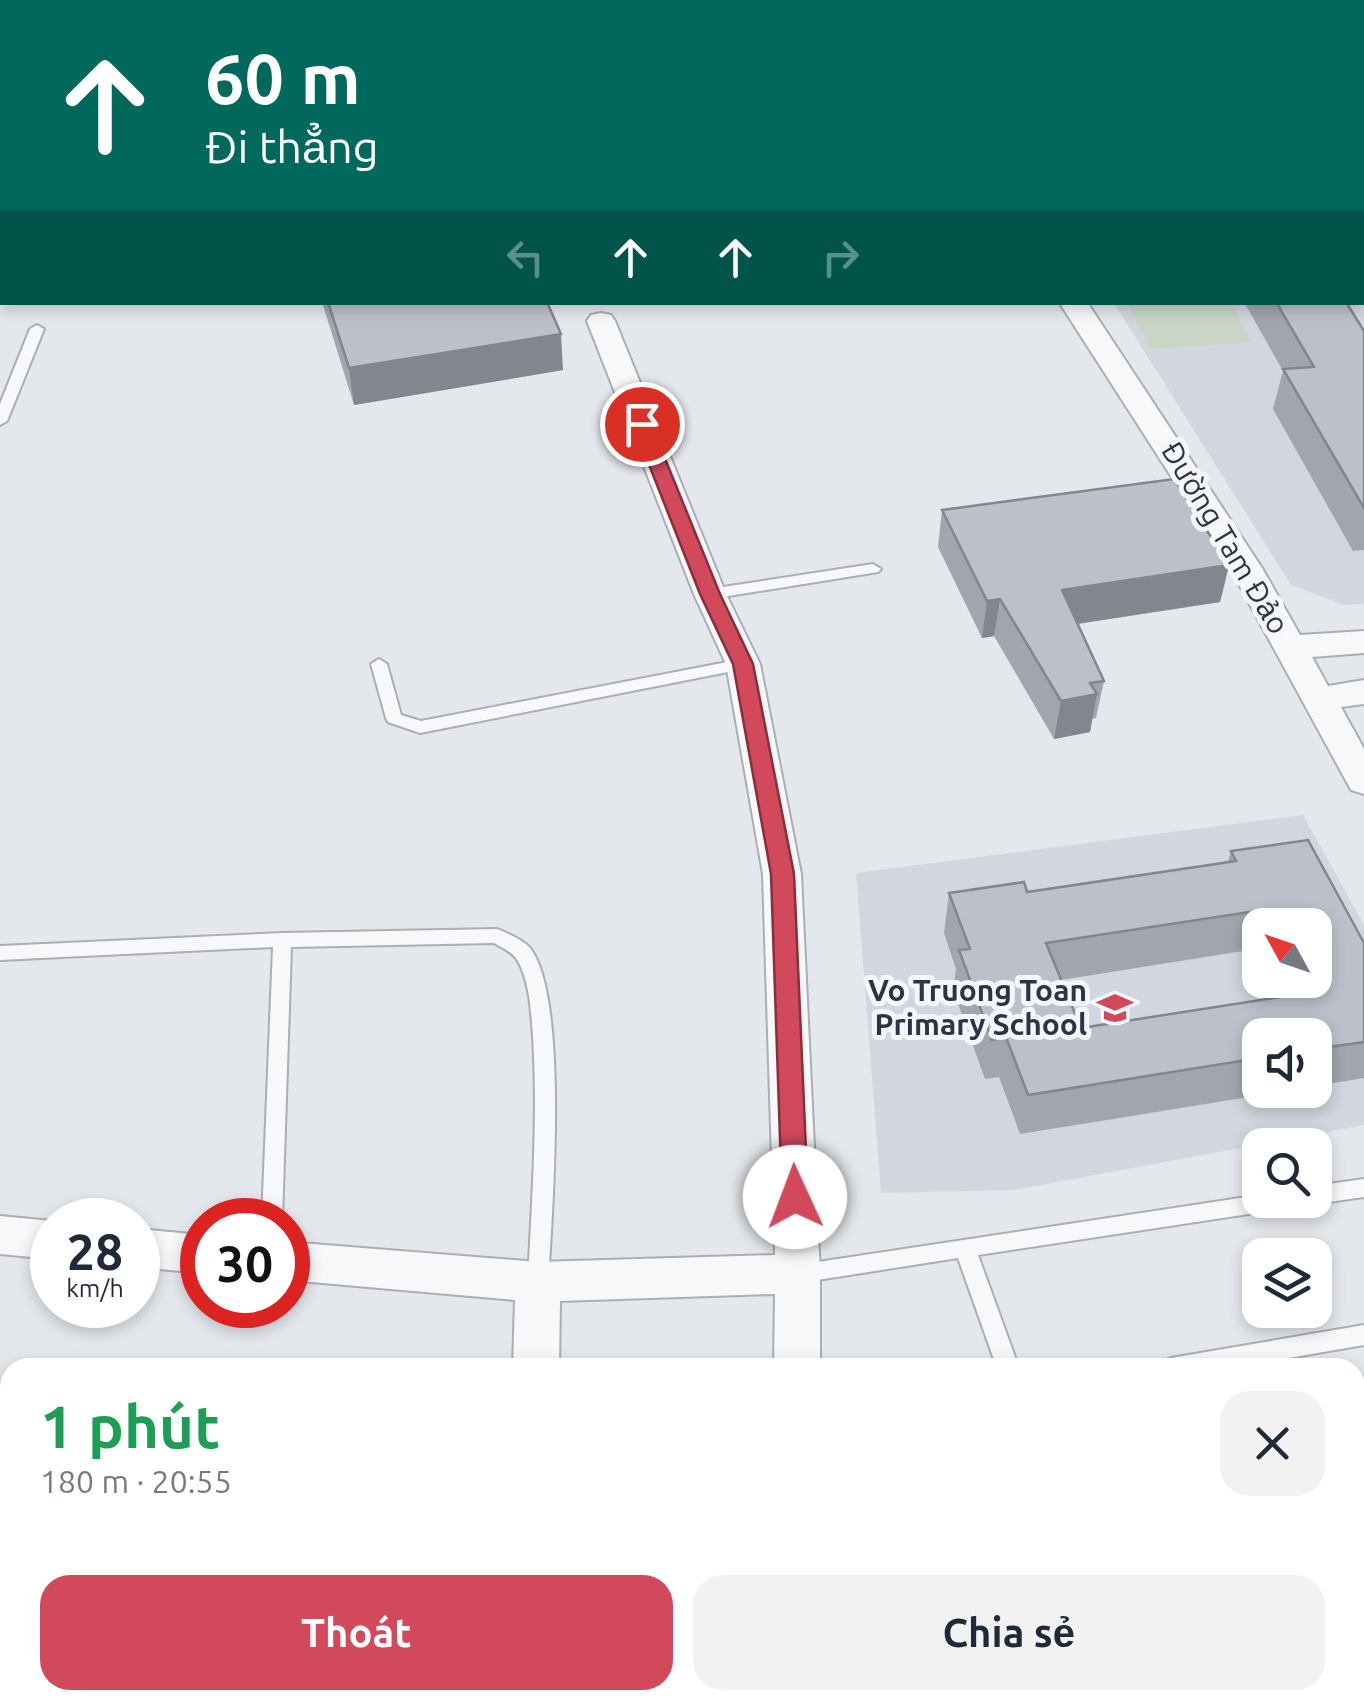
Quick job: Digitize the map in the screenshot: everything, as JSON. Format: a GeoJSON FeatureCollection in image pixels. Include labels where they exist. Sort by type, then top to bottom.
{"type":"FeatureCollection","features":[{"type":"Feature","properties":{"kind":"street","name":"Đường Tam Đảo"},"geometry":{"type":"LineString","coordinates":[[1076,305],[1194,484],[1292,647],[1364,782]]}},
{"type":"Feature","properties":{"kind":"street"},"geometry":{"type":"LineString","coordinates":[[601,321],[710,594],[743,664],[782,874],[798,1274],[797,1358]]}},
{"type":"Feature","properties":{"kind":"street"},"geometry":{"type":"LineString","coordinates":[[1292,647],[1364,642]]}},
{"type":"Feature","properties":{"kind":"street"},"geometry":{"type":"LineString","coordinates":[[1318,699],[1364,692]]}},
{"type":"Feature","properties":{"kind":"street"},"geometry":{"type":"LineString","coordinates":[[0,1235],[30,1238]]}},
{"type":"Feature","properties":{"kind":"street"},"geometry":{"type":"LineString","coordinates":[[310,1263],[538,1282],[798,1274]]}},
{"type":"Feature","properties":{"kind":"street"},"geometry":{"type":"LineString","coordinates":[[536,1358],[538,1282]]}},
{"type":"Feature","properties":{"kind":"lane"},"geometry":{"type":"LineString","coordinates":[[0,421],[37,330]]}},
{"type":"Feature","properties":{"kind":"lane"},"geometry":{"type":"LineString","coordinates":[[710,594],[873,569]]}},
{"type":"Feature","properties":{"kind":"lane"},"geometry":{"type":"LineString","coordinates":[[379,664],[394,718],[420,727],[743,664]]}},
{"type":"Feature","properties":{"kind":"lane"},"geometry":{"type":"LineString","coordinates":[[0,953],[282,940],[497,936],[523,954],[540,1001],[545,1112],[538,1282]]}},
{"type":"Feature","properties":{"kind":"lane"},"geometry":{"type":"LineString","coordinates":[[273,1198],[282,940]]}},
{"type":"Feature","properties":{"kind":"lane"},"geometry":{"type":"LineString","coordinates":[[1332,1193],[1364,1188]]}},
{"type":"Feature","properties":{"kind":"lane"},"geometry":{"type":"LineString","coordinates":[[798,1274],[1242,1206]]}},
{"type":"Feature","properties":{"kind":"lane"},"geometry":{"type":"LineString","coordinates":[[964,1248],[1004,1358]]}},
{"type":"Feature","properties":{"kind":"lane"},"geometry":{"type":"LineString","coordinates":[[1229,1358],[1364,1335]]}},
{"type":"Feature","properties":{"kind":"shaded area"},"geometry":{"type":"Polygon","coordinates":[[[1115,305],[1364,305],[1364,604],[1344,605],[1291,585],[1115,305]]]}},
{"type":"Feature","properties":{"kind":"shaded area","name":"Vo Truong Toan Primary School"},"geometry":{"type":"Polygon","coordinates":[[[1303,815],[1364,925],[1364,1125],[1332,1131],[1242,1128],[1242,1148],[1014,1190],[881,1193],[856,873],[1303,815]]]}},
{"type":"Feature","properties":{"kind":"green space"},"geometry":{"type":"Polygon","coordinates":[[[1129,305],[1232,305],[1252,342],[1150,349],[1129,305]]]}},
{"type":"Feature","properties":{"kind":"building"},"geometry":{"type":"Polygon","coordinates":[[[329,305],[548,305],[561,334],[349,368],[329,305]]]}},
{"type":"Feature","properties":{"kind":"building"},"geometry":{"type":"Polygon","coordinates":[[[1278,305],[1348,305],[1364,331],[1364,508],[1283,369],[1314,367],[1278,305]]]}},
{"type":"Feature","properties":{"kind":"building"},"geometry":{"type":"Polygon","coordinates":[[[1174,479],[1229,565],[1062,590],[1104,681],[1090,683],[1097,694],[1061,701],[1000,599],[987,601],[942,510],[1174,479]]]}},
{"type":"Feature","properties":{"kind":"building"},"geometry":{"type":"Polygon","coordinates":[[[1308,840],[1364,943],[1364,1042],[1332,1047],[1332,1018],[1242,1018],[1242,1061],[1028,1095],[1006,1037],[992,1040],[959,950],[970,949],[949,893],[1024,882],[1027,892],[1236,861],[1231,851],[1308,840]],[[1242,908],[1242,913],[1046,943],[1081,1028],[1273,998],[1332,998],[1332,908],[1242,908]]]}},
{"type":"Feature","properties":{"kind":"place","name":"Vo Truong Toan Primary School"},"geometry":{"type":"Point","coordinates":[1115,1008]}},
{"type":"Feature","properties":{"kind":"route"},"geometry":{"type":"LineString","coordinates":[[642,424],[710,594],[743,664],[782,874],[795,1197]]}}]}
